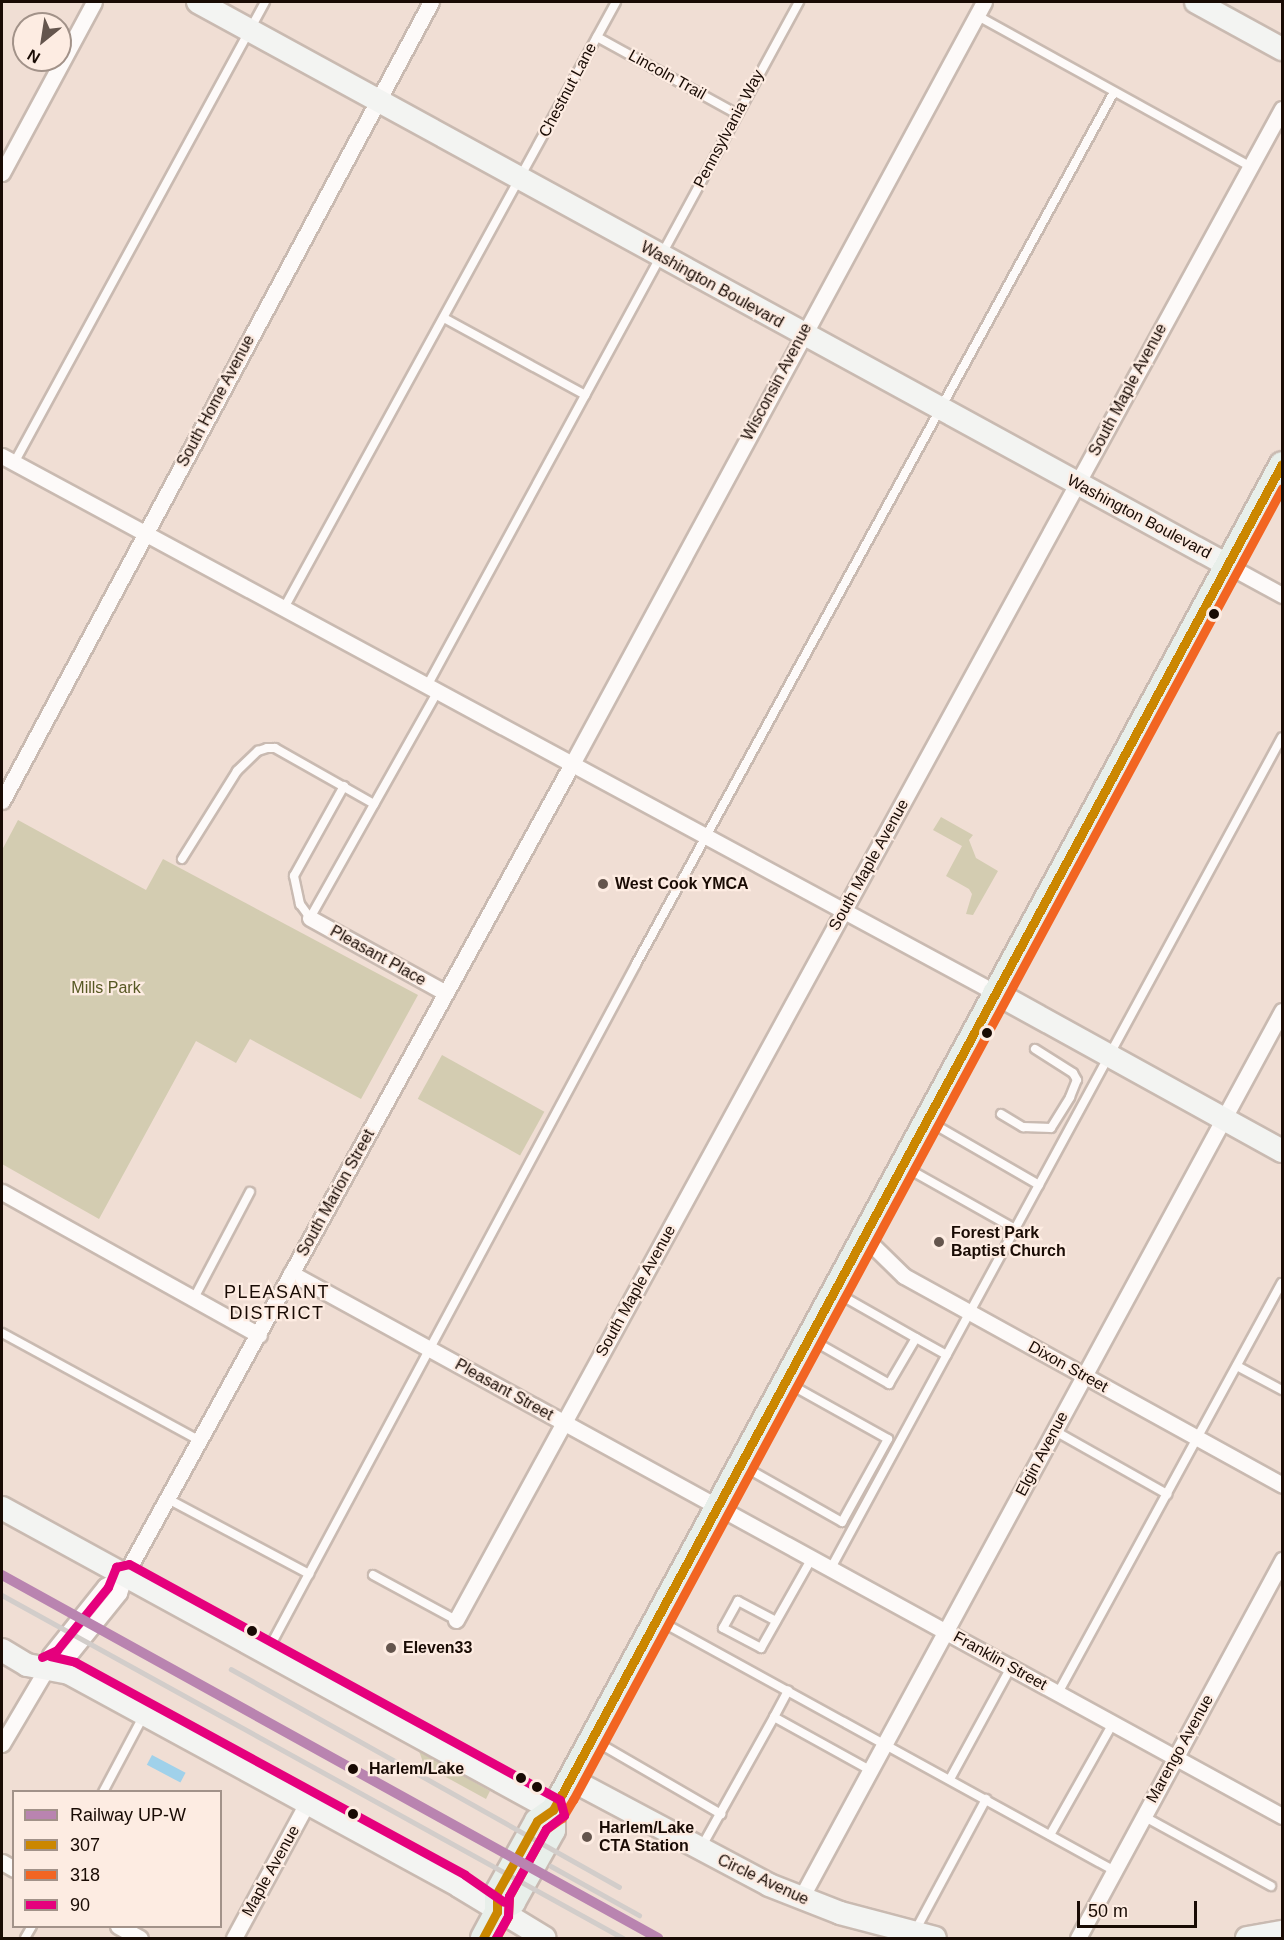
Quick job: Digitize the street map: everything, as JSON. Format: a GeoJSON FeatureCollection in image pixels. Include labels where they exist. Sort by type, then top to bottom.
{"type":"FeatureCollection","features":[{"type":"Feature","properties":{"kind":"main road"},"geometry":{"type":"LineString","coordinates":[[483,1938],[497,1912],[497,1893],[537,1821],[553,1810],[1282,464]]}},
{"type":"Feature","properties":{"kind":"street"},"geometry":{"type":"LineString","coordinates":[[2,173],[94,2]]}},
{"type":"Feature","properties":{"kind":"street","name":"Washington Boulevard"},"geometry":{"type":"LineString","coordinates":[[198,2],[1227,565]]}},
{"type":"Feature","properties":{"kind":"street","name":"South Home Avenue"},"geometry":{"type":"LineString","coordinates":[[2,801],[431,2]]}},
{"type":"Feature","properties":{"kind":"street"},"geometry":{"type":"LineString","coordinates":[[1196,2],[1282,49]]}},
{"type":"Feature","properties":{"kind":"street","name":"Wisconsin Avenue"},"geometry":{"type":"LineString","coordinates":[[572,764],[980,8]]}},
{"type":"Feature","properties":{"kind":"street","name":"South Maple Avenue"},"geometry":{"type":"LineString","coordinates":[[456,1620],[1282,109]]}},
{"type":"Feature","properties":{"kind":"street"},"geometry":{"type":"LineString","coordinates":[[8,459],[994,992],[1282,1151]]}},
{"type":"Feature","properties":{"kind":"street"},"geometry":{"type":"LineString","coordinates":[[1227,565],[1282,595]]}},
{"type":"Feature","properties":{"kind":"street","name":"South Marion Street"},"geometry":{"type":"LineString","coordinates":[[47,1668],[65,1660],[119,1593],[125,1575],[201,1441],[291,1273],[572,764]]}},
{"type":"Feature","properties":{"kind":"street","name":"Pleasant Place"},"geometry":{"type":"LineString","coordinates":[[310,918],[446,993]]}},
{"type":"Feature","properties":{"kind":"street","name":"Elgin Avenue"},"geometry":{"type":"LineString","coordinates":[[801,1898],[1282,1011]]}},
{"type":"Feature","properties":{"kind":"street"},"geometry":{"type":"LineString","coordinates":[[2,1192],[259,1335]]}},
{"type":"Feature","properties":{"kind":"street","name":"Dixon Street"},"geometry":{"type":"LineString","coordinates":[[863,1236],[904,1276],[1282,1485]]}},
{"type":"Feature","properties":{"kind":"street","name":"Pleasant Street"},"geometry":{"type":"LineString","coordinates":[[291,1273],[717,1506]]}},
{"type":"Feature","properties":{"kind":"street","name":"Franklin Street"},"geometry":{"type":"LineString","coordinates":[[717,1506],[1282,1816]]}},
{"type":"Feature","properties":{"kind":"street"},"geometry":{"type":"LineString","coordinates":[[2,1508],[553,1810]]}},
{"type":"Feature","properties":{"kind":"street","name":"Marengo Avenue"},"geometry":{"type":"LineString","coordinates":[[1078,1938],[1282,1560]]}},
{"type":"Feature","properties":{"kind":"street"},"geometry":{"type":"LineString","coordinates":[[2,1650],[27,1665],[69,1673],[307,1803],[545,1938]]}},
{"type":"Feature","properties":{"kind":"street"},"geometry":{"type":"LineString","coordinates":[[2,1744],[47,1668]]}},
{"type":"Feature","properties":{"kind":"street","name":"Circle Avenue"},"geometry":{"type":"LineString","coordinates":[[570,1779],[700,1850],[801,1898],[923,1937]]}},
{"type":"Feature","properties":{"kind":"street","name":"Maple Avenue"},"geometry":{"type":"LineString","coordinates":[[234,1938],[307,1803]]}},
{"type":"Feature","properties":{"kind":"street"},"geometry":{"type":"LineString","coordinates":[[122,1928],[140,1938]]}},
{"type":"Feature","properties":{"kind":"street"},"geometry":{"type":"LineString","coordinates":[[1247,1938],[1282,1932]]}},
{"type":"Feature","properties":{"kind":"lane"},"geometry":{"type":"LineString","coordinates":[[8,459],[265,2]]}},
{"type":"Feature","properties":{"kind":"lane","name":"Chestnut Lane"},"geometry":{"type":"LineString","coordinates":[[284,609],[616,2]]}},
{"type":"Feature","properties":{"kind":"lane","name":"Pennsylvania Way"},"geometry":{"type":"LineString","coordinates":[[310,918],[374,804],[585,395],[799,2]]}},
{"type":"Feature","properties":{"kind":"lane"},"geometry":{"type":"LineString","coordinates":[[980,8],[1114,92],[1251,167]]}},
{"type":"Feature","properties":{"kind":"lane","name":"Lincoln Trail"},"geometry":{"type":"LineString","coordinates":[[597,36],[737,114]]}},
{"type":"Feature","properties":{"kind":"lane"},"geometry":{"type":"LineString","coordinates":[[266,1653],[309,1574],[326,1549],[429,1349],[706,836],[1114,92]]}},
{"type":"Feature","properties":{"kind":"lane"},"geometry":{"type":"LineString","coordinates":[[444,318],[585,395]]}},
{"type":"Feature","properties":{"kind":"lane"},"geometry":{"type":"LineString","coordinates":[[831,1568],[1282,737]]}},
{"type":"Feature","properties":{"kind":"lane"},"geometry":{"type":"LineString","coordinates":[[182,859],[237,771],[258,751],[275,748],[374,804]]}},
{"type":"Feature","properties":{"kind":"lane"},"geometry":{"type":"LineString","coordinates":[[310,918],[300,904],[294,876],[344,786]]}},
{"type":"Feature","properties":{"kind":"lane"},"geometry":{"type":"LineString","coordinates":[[1001,1114],[1023,1127],[1051,1128],[1070,1097],[1077,1080],[1073,1073],[1035,1049]]}},
{"type":"Feature","properties":{"kind":"lane"},"geometry":{"type":"LineString","coordinates":[[926,1120],[1039,1185]]}},
{"type":"Feature","properties":{"kind":"lane"},"geometry":{"type":"LineString","coordinates":[[901,1165],[1015,1229]]}},
{"type":"Feature","properties":{"kind":"lane"},"geometry":{"type":"LineString","coordinates":[[194,1298],[250,1192]]}},
{"type":"Feature","properties":{"kind":"lane"},"geometry":{"type":"LineString","coordinates":[[1058,1693],[1282,1283]]}},
{"type":"Feature","properties":{"kind":"lane"},"geometry":{"type":"LineString","coordinates":[[833,1291],[947,1355]]}},
{"type":"Feature","properties":{"kind":"lane"},"geometry":{"type":"LineString","coordinates":[[2,1333],[201,1441]]}},
{"type":"Feature","properties":{"kind":"lane"},"geometry":{"type":"LineString","coordinates":[[808,1338],[889,1384],[916,1338]]}},
{"type":"Feature","properties":{"kind":"lane"},"geometry":{"type":"LineString","coordinates":[[1238,1366],[1282,1390]]}},
{"type":"Feature","properties":{"kind":"lane"},"geometry":{"type":"LineString","coordinates":[[740,1464],[842,1522],[888,1439],[784,1381]]}},
{"type":"Feature","properties":{"kind":"lane"},"geometry":{"type":"LineString","coordinates":[[1055,1431],[1167,1494]]}},
{"type":"Feature","properties":{"kind":"lane"},"geometry":{"type":"LineString","coordinates":[[168,1499],[309,1574]]}},
{"type":"Feature","properties":{"kind":"lane"},"geometry":{"type":"LineString","coordinates":[[776,1621],[738,1601],[723,1628],[761,1648],[812,1558]]}},
{"type":"Feature","properties":{"kind":"lane"},"geometry":{"type":"LineString","coordinates":[[373,1575],[456,1620]]}},
{"type":"Feature","properties":{"kind":"lane"},"geometry":{"type":"LineString","coordinates":[[656,1619],[1113,1870]]}},
{"type":"Feature","properties":{"kind":"lane"},"geometry":{"type":"LineString","coordinates":[[950,1779],[1011,1667]]}},
{"type":"Feature","properties":{"kind":"lane"},"geometry":{"type":"LineString","coordinates":[[700,1850],[788,1690]]}},
{"type":"Feature","properties":{"kind":"lane"},"geometry":{"type":"LineString","coordinates":[[104,1790],[145,1714]]}},
{"type":"Feature","properties":{"kind":"lane"},"geometry":{"type":"LineString","coordinates":[[774,1717],[870,1770]]}},
{"type":"Feature","properties":{"kind":"lane"},"geometry":{"type":"LineString","coordinates":[[1050,1835],[1113,1723]]}},
{"type":"Feature","properties":{"kind":"lane"},"geometry":{"type":"LineString","coordinates":[[591,1739],[721,1814]]}},
{"type":"Feature","properties":{"kind":"lane"},"geometry":{"type":"LineString","coordinates":[[923,1937],[986,1799]]}},
{"type":"Feature","properties":{"kind":"lane"},"geometry":{"type":"LineString","coordinates":[[1143,1816],[1271,1886]]}},
{"type":"Feature","properties":{"kind":"green space"},"geometry":{"type":"Polygon","coordinates":[[[941,817],[973,835],[969,840],[976,858],[998,871],[973,915],[966,914],[972,894],[969,889],[946,876],[962,846],[933,830],[941,817]]]}},
{"type":"Feature","properties":{"kind":"green space","name":"Mills Park"},"geometry":{"type":"Polygon","coordinates":[[[18,820],[146,890],[163,859],[418,995],[361,1099],[250,1039],[236,1063],[196,1041],[99,1219],[2,1164],[2,850],[18,820]]]}},
{"type":"Feature","properties":{"kind":"green space"},"geometry":{"type":"Polygon","coordinates":[[[442,1055],[544,1112],[520,1155],[418,1099],[442,1055]]]}},
{"type":"Feature","properties":{"kind":"green space"},"geometry":{"type":"Polygon","coordinates":[[[419,1751],[490,1791],[486,1799],[424,1765],[419,1751]]]}},
{"type":"Feature","properties":{"kind":"water"},"geometry":{"type":"Polygon","coordinates":[[[152,1755],[186,1773],[180,1783],[147,1765],[152,1755]]]}},
{"type":"Feature","properties":{"kind":"railway"},"geometry":{"type":"LineString","coordinates":[[2,1595],[623,1938]]}},
{"type":"Feature","properties":{"kind":"railway"},"geometry":{"type":"LineString","coordinates":[[231,1669],[619,1887]]}},
{"type":"Feature","properties":{"kind":"railway"},"geometry":{"type":"LineString","coordinates":[[551,1866],[639,1915]]}},
{"type":"Feature","properties":{"kind":"rail line","name":"UP-W"},"geometry":{"type":"LineString","coordinates":[[2,1575],[658,1938]]}},
{"type":"Feature","properties":{"kind":"transit line","name":"307"},"geometry":{"type":"LineString","coordinates":[[483,1938],[497,1912],[497,1893],[537,1821],[553,1810],[562,1794],[1282,464]]}},
{"type":"Feature","properties":{"kind":"transit line","name":"318"},"geometry":{"type":"LineString","coordinates":[[496,1938],[508,1916],[509,1896],[546,1829],[562,1818],[573,1800],[1282,488]]}},
{"type":"Feature","properties":{"kind":"transit line","name":"90"},"geometry":{"type":"LineString","coordinates":[[42,1657],[57,1650],[108,1587],[116,1567],[129,1564],[560,1800],[564,1815],[546,1829],[509,1896],[508,1916],[496,1938]]}},
{"type":"Feature","properties":{"kind":"transit line","name":"90"},"geometry":{"type":"LineString","coordinates":[[50,1656],[75,1662],[465,1875],[504,1902]]}},
{"type":"Feature","properties":{"kind":"place","name":"West Cook YMCA"},"geometry":{"type":"Point","coordinates":[603,884]}},
{"type":"Feature","properties":{"kind":"place","name":"Forest Park Baptist Church"},"geometry":{"type":"Point","coordinates":[939,1242]}},
{"type":"Feature","properties":{"kind":"place","name":"Eleven33"},"geometry":{"type":"Point","coordinates":[391,1648]}},
{"type":"Feature","properties":{"kind":"place","name":"Harlem/Lake"},"geometry":{"type":"Point","coordinates":[353,1769]}},
{"type":"Feature","properties":{"kind":"place","name":"Harlem/Lake CTA Station"},"geometry":{"type":"Point","coordinates":[587,1837]}},
{"type":"Feature","properties":{"kind":"district","name":"PLEASANT DISTRICT"},"geometry":{"type":"Point","coordinates":[277,1303]}}]}
